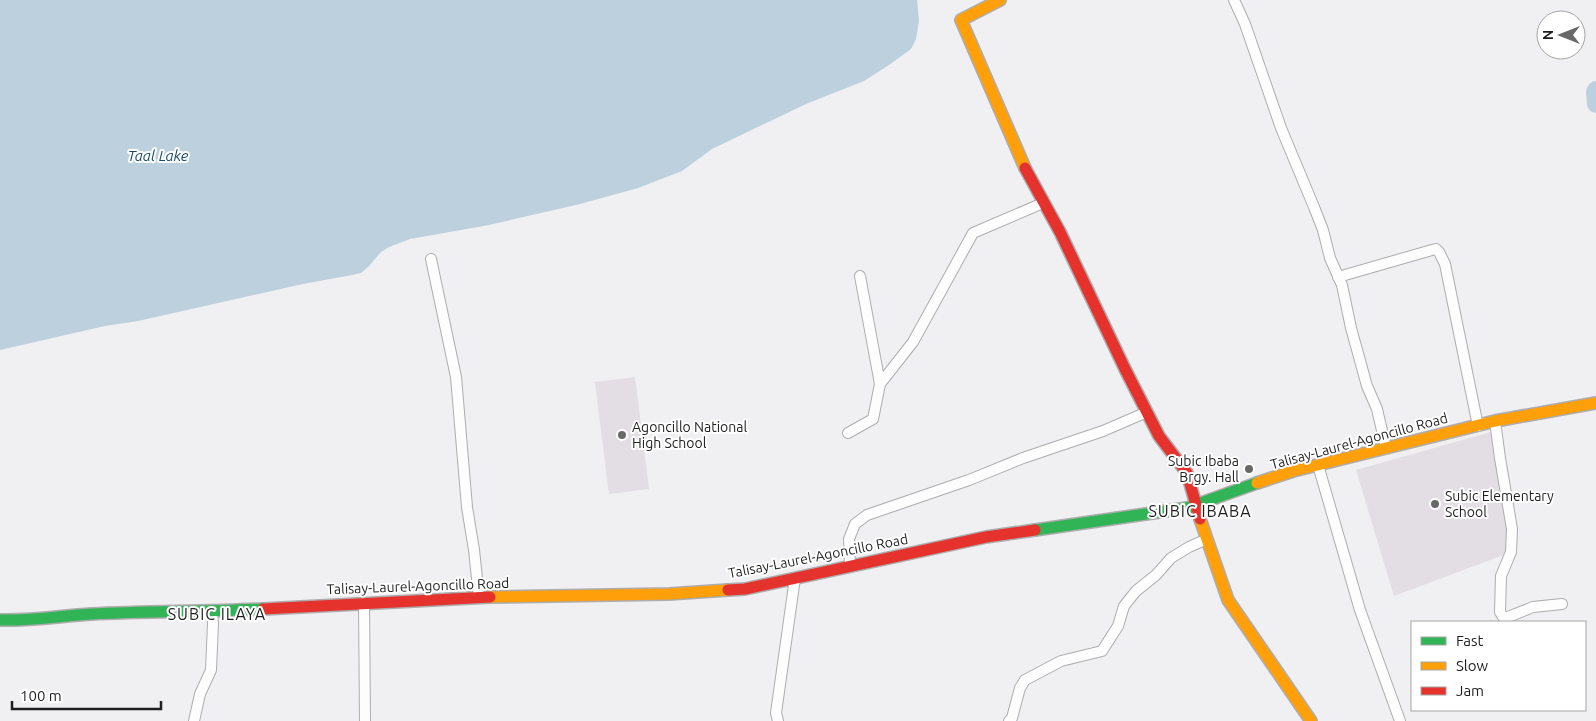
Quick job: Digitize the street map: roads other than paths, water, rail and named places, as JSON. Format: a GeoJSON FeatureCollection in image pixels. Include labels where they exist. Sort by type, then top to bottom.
{"type":"FeatureCollection","features":[{"type":"Feature","properties":{"kind":"main road"},"geometry":{"type":"LineString","coordinates":[[1000,0],[961,20],[1026,171],[1060,232],[1159,436],[1187,472],[1195,505],[1228,600],[1311,721]]}},
{"type":"Feature","properties":{"kind":"main road","name":"Talisay-Laurel-Agoncillo Road"},"geometry":{"type":"LineString","coordinates":[[0,620],[23,620],[91,614],[212,612],[479,597],[669,594],[745,588],[986,537],[1187,508],[1294,471],[1478,426],[1596,403]]}},
{"type":"Feature","properties":{"kind":"street"},"geometry":{"type":"LineString","coordinates":[[1234,0],[1245,24],[1281,128],[1317,215],[1330,258],[1342,285],[1351,328],[1367,386],[1377,409],[1386,448]]}},
{"type":"Feature","properties":{"kind":"street"},"geometry":{"type":"LineString","coordinates":[[880,384],[913,342],[973,233],[1043,203]]}},
{"type":"Feature","properties":{"kind":"street"},"geometry":{"type":"LineString","coordinates":[[1338,277],[1436,249],[1439,252],[1445,264],[1478,426]]}},
{"type":"Feature","properties":{"kind":"street"},"geometry":{"type":"LineString","coordinates":[[431,260],[456,377],[467,507],[479,597]]}},
{"type":"Feature","properties":{"kind":"street"},"geometry":{"type":"LineString","coordinates":[[848,433],[873,419],[880,384],[860,276]]}},
{"type":"Feature","properties":{"kind":"street"},"geometry":{"type":"LineString","coordinates":[[850,566],[849,539],[855,524],[867,515],[1103,431],[1147,412]]}},
{"type":"Feature","properties":{"kind":"street"},"geometry":{"type":"LineString","coordinates":[[1496,422],[1512,529],[1511,552],[1501,576],[1500,612],[1503,617],[1508,617],[1533,607],[1562,604]]}},
{"type":"Feature","properties":{"kind":"street"},"geometry":{"type":"LineString","coordinates":[[1318,465],[1360,610],[1400,721]]}},
{"type":"Feature","properties":{"kind":"street"},"geometry":{"type":"LineString","coordinates":[[1009,721],[1012,718],[1024,680],[1061,661],[1102,651],[1118,626],[1124,606],[1136,591],[1156,575],[1171,558],[1207,539]]}},
{"type":"Feature","properties":{"kind":"street"},"geometry":{"type":"LineString","coordinates":[[778,721],[776,713],[795,578]]}},
{"type":"Feature","properties":{"kind":"street"},"geometry":{"type":"LineString","coordinates":[[364,603],[365,721]]}},
{"type":"Feature","properties":{"kind":"street"},"geometry":{"type":"LineString","coordinates":[[194,721],[200,694],[211,670],[212,612]]}},
{"type":"Feature","properties":{"kind":"water","name":"Taal Lake"},"geometry":{"type":"Polygon","coordinates":[[[0,0],[917,0],[919,21],[916,39],[911,49],[864,81],[806,104],[712,149],[682,171],[638,188],[580,204],[489,225],[410,239],[381,252],[361,273],[138,321],[105,326],[0,350],[0,0]]]}},
{"type":"Feature","properties":{"kind":"waterway"},"geometry":{"type":"LineString","coordinates":[[1596,90],[1596,104]]}},
{"type":"Feature","properties":{"kind":"place","name":"Agoncillo National High School"},"geometry":{"type":"Point","coordinates":[622,435]}},
{"type":"Feature","properties":{"kind":"place","name":"Subic Ibaba Brgy. Hall"},"geometry":{"type":"Point","coordinates":[1249,469]}},
{"type":"Feature","properties":{"kind":"place","name":"Subic Elementary School"},"geometry":{"type":"Point","coordinates":[1435,504]}},
{"type":"Feature","properties":{"kind":"district","name":"SUBIC IBABA"},"geometry":{"type":"Point","coordinates":[1200,511]}},
{"type":"Feature","properties":{"kind":"district","name":"SUBIC ILAYA"},"geometry":{"type":"Point","coordinates":[217,614]}}]}
